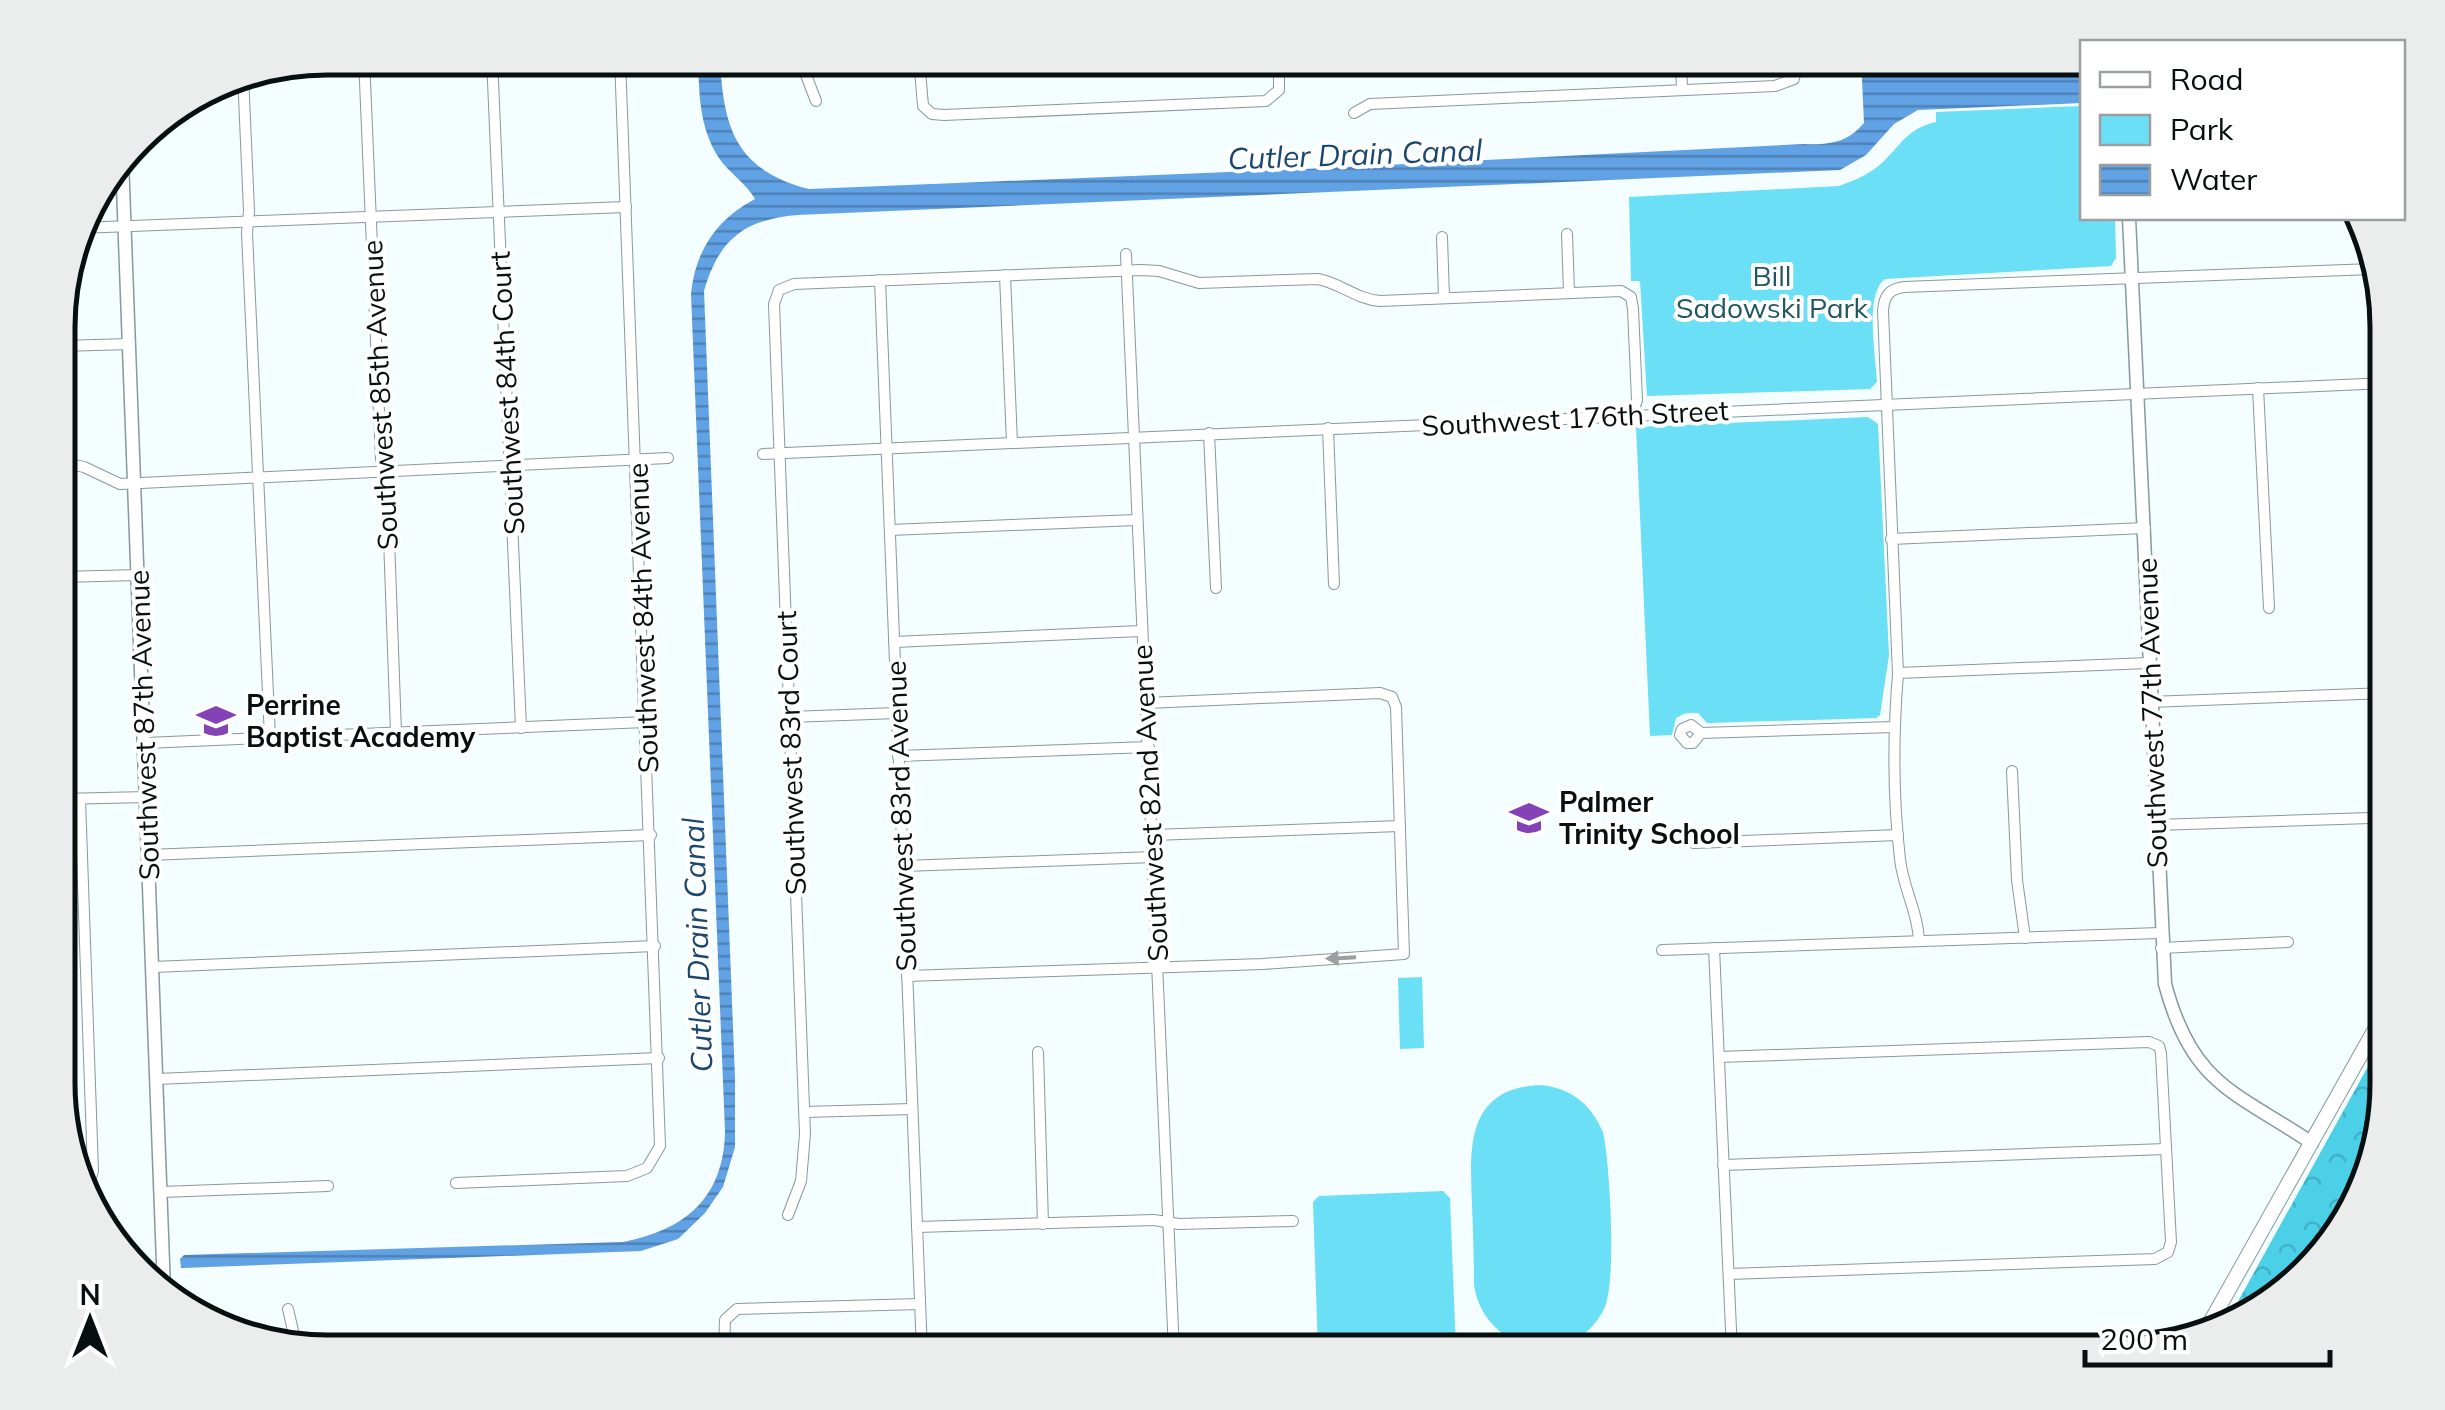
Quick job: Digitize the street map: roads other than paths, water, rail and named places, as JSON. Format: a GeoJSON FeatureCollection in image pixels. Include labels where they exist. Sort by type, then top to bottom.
{"type":"FeatureCollection","features":[{"type":"Feature","properties":{"kind":"main road"},"geometry":{"type":"LineString","coordinates":[[2214,1315],[2369,1040]]}},
{"type":"Feature","properties":{"kind":"street"},"geometry":{"type":"LineString","coordinates":[[919,76],[920,94],[927,111],[944,116],[1262,102],[1275,96],[1280,75]]}},
{"type":"Feature","properties":{"kind":"street"},"geometry":{"type":"LineString","coordinates":[[1682,75],[1682,90]]}},
{"type":"Feature","properties":{"kind":"street"},"geometry":{"type":"LineString","coordinates":[[1354,112],[1370,104],[1775,86],[1791,81],[1795,75]]}},
{"type":"Feature","properties":{"kind":"street","name":"Southwest 85th Avenue"},"geometry":{"type":"LineString","coordinates":[[365,76],[396,733]]}},
{"type":"Feature","properties":{"kind":"street","name":"Southwest 84th Court"},"geometry":{"type":"LineString","coordinates":[[493,76],[521,728]]}},
{"type":"Feature","properties":{"kind":"street","name":"Southwest 84th Avenue"},"geometry":{"type":"LineString","coordinates":[[456,1183],[617,1178],[642,1171],[660,1146],[621,76]]}},
{"type":"Feature","properties":{"kind":"street"},"geometry":{"type":"LineString","coordinates":[[806,76],[816,101]]}},
{"type":"Feature","properties":{"kind":"street"},"geometry":{"type":"LineString","coordinates":[[244,90],[270,738]]}},
{"type":"Feature","properties":{"kind":"street","name":"Southwest 87th Avenue"},"geometry":{"type":"LineString","coordinates":[[123,180],[164,1274]]}},
{"type":"Feature","properties":{"kind":"street"},"geometry":{"type":"LineString","coordinates":[[96,228],[626,207]]}},
{"type":"Feature","properties":{"kind":"street","name":"Southwest 77th Avenue"},"geometry":{"type":"LineString","coordinates":[[2128,220],[2165,984],[2185,1039],[2204,1067],[2243,1102],[2312,1143]]}},
{"type":"Feature","properties":{"kind":"street"},"geometry":{"type":"LineString","coordinates":[[1567,234],[1569,292]]}},
{"type":"Feature","properties":{"kind":"street"},"geometry":{"type":"LineString","coordinates":[[1442,238],[1444,298]]}},
{"type":"Feature","properties":{"kind":"street","name":"Southwest 82nd Avenue"},"geometry":{"type":"LineString","coordinates":[[1126,254],[1173,1335]]}},
{"type":"Feature","properties":{"kind":"street"},"geometry":{"type":"LineString","coordinates":[[1920,941],[1918,917],[1901,866],[1898,835],[1894,727],[1898,672],[1883,311],[1886,296],[1904,287],[2363,269]]}},
{"type":"Feature","properties":{"kind":"street"},"geometry":{"type":"LineString","coordinates":[[880,280],[1159,271],[1199,283],[1324,280],[1370,301],[1615,290],[1629,294],[1633,310],[1637,400],[1632,415]]}},
{"type":"Feature","properties":{"kind":"street"},"geometry":{"type":"LineString","coordinates":[[1005,275],[1012,443]]}},
{"type":"Feature","properties":{"kind":"street","name":"Southwest 83rd Court"},"geometry":{"type":"LineString","coordinates":[[788,1215],[801,1181],[805,1112],[774,304],[780,290],[794,284],[880,280]]}},
{"type":"Feature","properties":{"kind":"street","name":"Southwest 83rd Avenue"},"geometry":{"type":"LineString","coordinates":[[880,280],[921,1335]]}},
{"type":"Feature","properties":{"kind":"street"},"geometry":{"type":"LineString","coordinates":[[75,346],[130,344]]}},
{"type":"Feature","properties":{"kind":"street","name":"Southwest 176th Street"},"geometry":{"type":"LineString","coordinates":[[763,454],[2369,384]]}},
{"type":"Feature","properties":{"kind":"street"},"geometry":{"type":"LineString","coordinates":[[2258,388],[2269,608]]}},
{"type":"Feature","properties":{"kind":"street"},"geometry":{"type":"LineString","coordinates":[[1328,428],[1334,584]]}},
{"type":"Feature","properties":{"kind":"street"},"geometry":{"type":"LineString","coordinates":[[1209,433],[1216,588]]}},
{"type":"Feature","properties":{"kind":"street"},"geometry":{"type":"LineString","coordinates":[[75,464],[120,484],[668,458]]}},
{"type":"Feature","properties":{"kind":"street"},"geometry":{"type":"LineString","coordinates":[[890,530],[1136,520]]}},
{"type":"Feature","properties":{"kind":"street"},"geometry":{"type":"LineString","coordinates":[[1891,539],[2145,528]]}},
{"type":"Feature","properties":{"kind":"street"},"geometry":{"type":"LineString","coordinates":[[75,577],[139,575]]}},
{"type":"Feature","properties":{"kind":"street"},"geometry":{"type":"LineString","coordinates":[[894,642],[1142,631]]}},
{"type":"Feature","properties":{"kind":"street"},"geometry":{"type":"LineString","coordinates":[[1898,672],[2148,663]]}},
{"type":"Feature","properties":{"kind":"street"},"geometry":{"type":"LineString","coordinates":[[908,976],[1158,968],[1404,954],[1396,708],[1392,696],[1380,693],[1146,704]]}},
{"type":"Feature","properties":{"kind":"street"},"geometry":{"type":"LineString","coordinates":[[2150,702],[2369,695]]}},
{"type":"Feature","properties":{"kind":"street"},"geometry":{"type":"LineString","coordinates":[[790,717],[897,712]]}},
{"type":"Feature","properties":{"kind":"street"},"geometry":{"type":"LineString","coordinates":[[145,743],[646,722]]}},
{"type":"Feature","properties":{"kind":"street"},"geometry":{"type":"LineString","coordinates":[[1701,733],[1894,727]]}},
{"type":"Feature","properties":{"kind":"street"},"geometry":{"type":"LineString","coordinates":[[898,756],[1149,747]]}},
{"type":"Feature","properties":{"kind":"street"},"geometry":{"type":"LineString","coordinates":[[2012,771],[2017,880],[2025,938]]}},
{"type":"Feature","properties":{"kind":"street"},"geometry":{"type":"LineString","coordinates":[[75,798],[146,797]]}},
{"type":"Feature","properties":{"kind":"street"},"geometry":{"type":"LineString","coordinates":[[80,798],[92,1172]]}},
{"type":"Feature","properties":{"kind":"street"},"geometry":{"type":"LineString","coordinates":[[2155,825],[2369,818]]}},
{"type":"Feature","properties":{"kind":"street"},"geometry":{"type":"LineString","coordinates":[[1153,835],[1400,826]]}},
{"type":"Feature","properties":{"kind":"street"},"geometry":{"type":"LineString","coordinates":[[148,854],[650,835]]}},
{"type":"Feature","properties":{"kind":"street"},"geometry":{"type":"LineString","coordinates":[[1694,843],[1898,835]]}},
{"type":"Feature","properties":{"kind":"street"},"geometry":{"type":"LineString","coordinates":[[903,866],[1154,857]]}},
{"type":"Feature","properties":{"kind":"street"},"geometry":{"type":"LineString","coordinates":[[1662,950],[2160,933]]}},
{"type":"Feature","properties":{"kind":"street"},"geometry":{"type":"LineString","coordinates":[[2161,948],[2288,942]]}},
{"type":"Feature","properties":{"kind":"street"},"geometry":{"type":"LineString","coordinates":[[152,966],[655,946]]}},
{"type":"Feature","properties":{"kind":"street"},"geometry":{"type":"LineString","coordinates":[[1714,948],[1731,1334]]}},
{"type":"Feature","properties":{"kind":"street"},"geometry":{"type":"LineString","coordinates":[[1718,1057],[2144,1041],[2159,1046],[2166,1149],[2170,1242],[2165,1255],[2150,1260],[1729,1274]]}},
{"type":"Feature","properties":{"kind":"street"},"geometry":{"type":"LineString","coordinates":[[1038,1052],[1043,1224]]}},
{"type":"Feature","properties":{"kind":"street"},"geometry":{"type":"LineString","coordinates":[[157,1079],[659,1058]]}},
{"type":"Feature","properties":{"kind":"street"},"geometry":{"type":"LineString","coordinates":[[805,1112],[912,1109]]}},
{"type":"Feature","properties":{"kind":"street"},"geometry":{"type":"LineString","coordinates":[[1723,1165],[2166,1149]]}},
{"type":"Feature","properties":{"kind":"street"},"geometry":{"type":"LineString","coordinates":[[161,1192],[328,1186]]}},
{"type":"Feature","properties":{"kind":"street"},"geometry":{"type":"LineString","coordinates":[[917,1226],[1293,1221]]}},
{"type":"Feature","properties":{"kind":"street"},"geometry":{"type":"LineString","coordinates":[[724,1335],[728,1315],[744,1308],[920,1304]]}},
{"type":"Feature","properties":{"kind":"street"},"geometry":{"type":"LineString","coordinates":[[288,1309],[293,1333]]}},
{"type":"Feature","properties":{"kind":"water"},"geometry":{"type":"Polygon","coordinates":[[[1862,75],[2080,75],[2080,103],[1918,110],[1894,124],[1866,155],[1840,170],[797,215],[762,222],[736,235],[717,258],[704,291],[735,1078],[735,1147],[723,1187],[705,1213],[678,1239],[641,1251],[181,1268],[184,1255],[623,1242],[645,1237],[682,1219],[709,1192],[717,1175],[725,1131],[691,294],[697,263],[711,237],[730,216],[755,199],[712,146],[701,110],[699,76],[721,76],[730,125],[749,157],[784,181],[809,189],[1829,143],[1851,135],[1864,123],[1862,75]]]}},
{"type":"Feature","properties":{"kind":"place","name":"Perrine Baptist Academy"},"geometry":{"type":"Point","coordinates":[216,721]}},
{"type":"Feature","properties":{"kind":"place","name":"Palmer Trinity School"},"geometry":{"type":"Point","coordinates":[1529,818]}},
{"type":"Feature","properties":{"kind":"water label","name":"Cutler Drain Canal"},"geometry":{"type":"Point","coordinates":[1355,155]}},
{"type":"Feature","properties":{"kind":"water label","name":"Cutler Drain Canal"},"geometry":{"type":"Point","coordinates":[698,945]}},
{"type":"Feature","properties":{"kind":"park label","name":"Bill Sadowski Park"},"geometry":{"type":"Point","coordinates":[1772,292]}}]}
